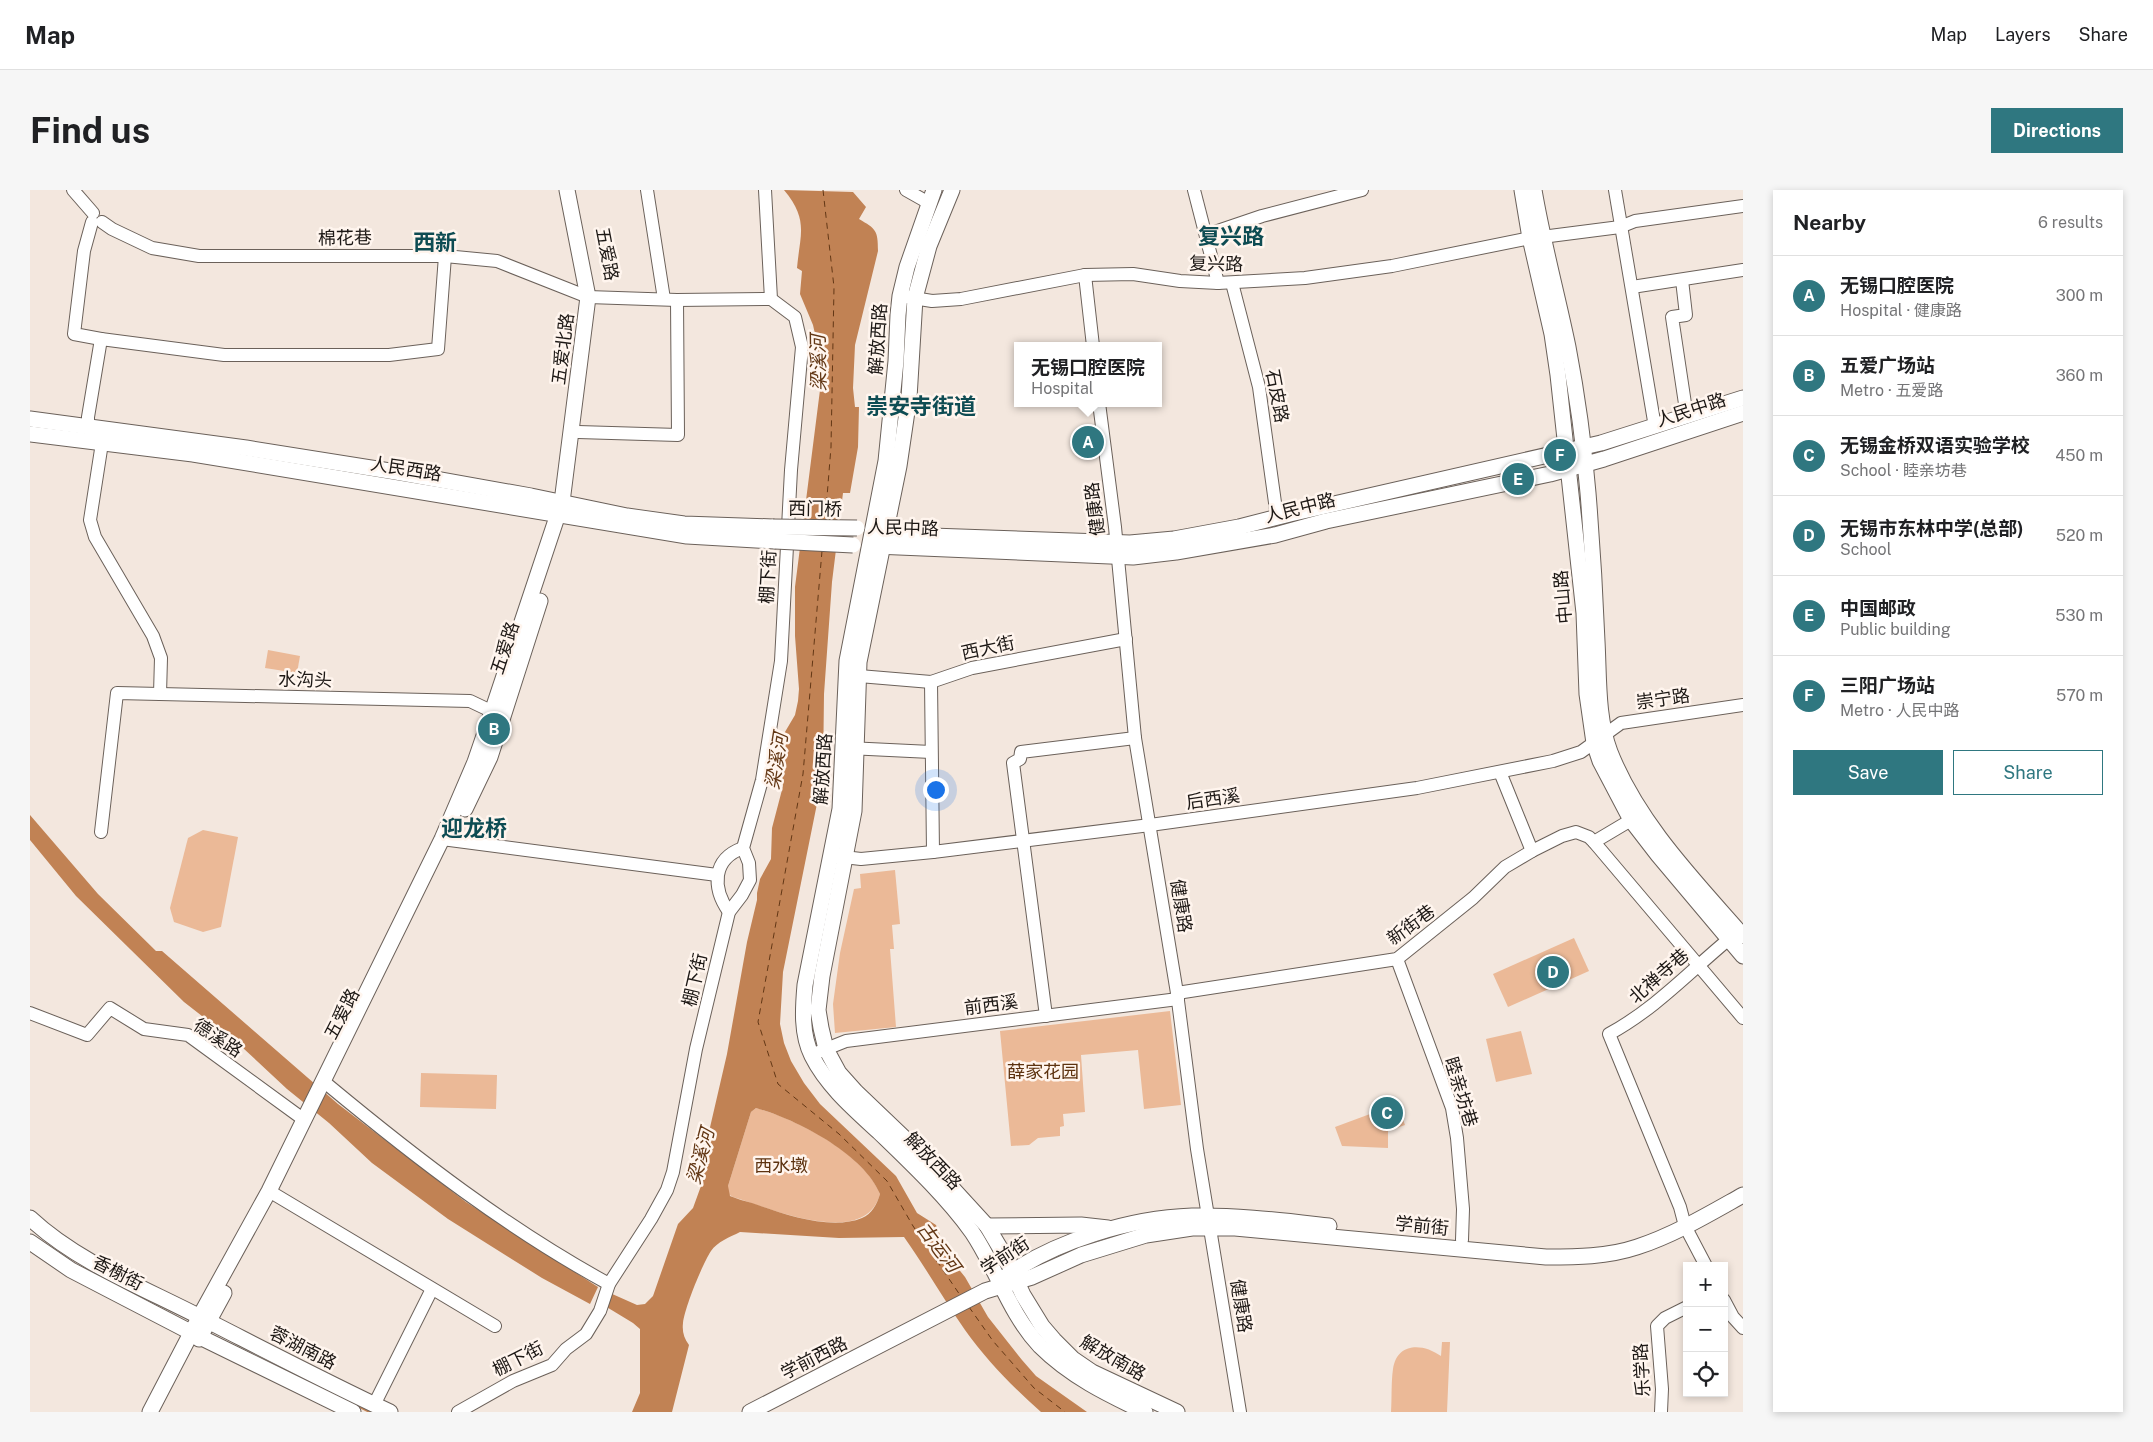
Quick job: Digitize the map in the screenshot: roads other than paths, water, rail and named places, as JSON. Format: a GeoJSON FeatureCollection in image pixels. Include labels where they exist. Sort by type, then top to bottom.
{"type":"FeatureCollection","features":[{"type":"Feature","properties":{"kind":"main road","name":"五爱北路"},"geometry":{"type":"LineString","coordinates":[[564,508],[592,297],[567,190]]}},
{"type":"Feature","properties":{"kind":"main road","name":"五爱路"},"geometry":{"type":"LineString","coordinates":[[308,1115],[446,839],[490,757],[564,508],[578,432],[592,297],[575,190]]}},
{"type":"Feature","properties":{"kind":"main road","name":"解放西路"},"geometry":{"type":"LineString","coordinates":[[908,297],[952,190]]}},
{"type":"Feature","properties":{"kind":"main road","name":"中山路"},"geometry":{"type":"LineString","coordinates":[[1522,190],[1568,348],[1582,448],[1593,566],[1599,682],[1600,761],[1631,820],[1658,855],[1739,934]]}},
{"type":"Feature","properties":{"kind":"main road","name":"中山路"},"geometry":{"type":"LineString","coordinates":[[1534,190],[1536,238],[1552,334],[1584,613],[1587,694],[1600,739],[1642,814],[1739,934],[1743,956]]}},
{"type":"Feature","properties":{"kind":"main road","name":"解放西路"},"geometry":{"type":"LineString","coordinates":[[850,748],[847,661],[878,538],[899,466],[909,398],[907,267],[932,197]]}},
{"type":"Feature","properties":{"kind":"main road","name":"人民中路"},"geometry":{"type":"LineString","coordinates":[[1117,550],[1130,544],[1174,539],[1239,527],[1582,448],[1655,427],[1743,398]]}},
{"type":"Feature","properties":{"kind":"main road","name":"人民中路"},"geometry":{"type":"LineString","coordinates":[[854,545],[878,538],[903,535],[1117,550],[1134,557],[1176,552],[1275,535],[1326,521],[1568,469],[1743,413]]}},
{"type":"Feature","properties":{"kind":"main road","name":"人民西路"},"geometry":{"type":"LineString","coordinates":[[30,420],[246,448],[396,472],[564,508]]}},
{"type":"Feature","properties":{"kind":"main road","name":"人民西路"},"geometry":{"type":"LineString","coordinates":[[30,434],[194,454],[564,508],[774,534]]}},
{"type":"Feature","properties":{"kind":"main road","name":"五爱路"},"geometry":{"type":"LineString","coordinates":[[446,839],[564,508]]}},
{"type":"Feature","properties":{"kind":"main road","name":"人民中路"},"geometry":{"type":"LineString","coordinates":[[857,528],[878,538]]}},
{"type":"Feature","properties":{"kind":"main road","name":"西门桥"},"geometry":{"type":"LineString","coordinates":[[774,534],[857,528]]}},
{"type":"Feature","properties":{"kind":"main road","name":"西门桥"},"geometry":{"type":"LineString","coordinates":[[774,534],[854,545]]}},
{"type":"Feature","properties":{"kind":"main road","name":"解放西路"},"geometry":{"type":"LineString","coordinates":[[878,538],[859,662],[850,748],[840,809],[839,856],[818,1010],[826,1049],[839,1073],[856,1092],[922,1154],[987,1226],[1014,1276]]}},
{"type":"Feature","properties":{"kind":"main road","name":"解放西路"},"geometry":{"type":"LineString","coordinates":[[839,856],[821,898],[804,992],[804,1032],[812,1055],[828,1081],[912,1164],[972,1232],[1000,1284]]}},
{"type":"Feature","properties":{"kind":"main road"},"geometry":{"type":"LineString","coordinates":[[162,1412],[196,1335],[272,1193],[308,1115]]}},
{"type":"Feature","properties":{"kind":"main road","name":"学前街"},"geometry":{"type":"LineString","coordinates":[[895,1337],[1014,1276],[1146,1235],[1192,1228],[1210,1222],[1289,1222],[1549,1249],[1581,1249],[1631,1241],[1684,1222],[1743,1184]]}},
{"type":"Feature","properties":{"kind":"main road","name":"学前街"},"geometry":{"type":"LineString","coordinates":[[1014,1276],[1024,1262],[1064,1245],[1112,1229],[1190,1216],[1235,1228],[1546,1257],[1580,1257],[1635,1248],[1684,1222],[1743,1195]]}},
{"type":"Feature","properties":{"kind":"main road","name":"蓉湖南路"},"geometry":{"type":"LineString","coordinates":[[30,1218],[69,1248],[144,1290],[390,1412]]}},
{"type":"Feature","properties":{"kind":"main road"},"geometry":{"type":"LineString","coordinates":[[987,1226],[1081,1225],[1112,1229]]}},
{"type":"Feature","properties":{"kind":"main road","name":"香榭街"},"geometry":{"type":"LineString","coordinates":[[30,1242],[71,1270],[196,1335]]}},
{"type":"Feature","properties":{"kind":"main road","name":"解放南路"},"geometry":{"type":"LineString","coordinates":[[1014,1276],[1042,1326],[1074,1359],[1092,1372],[1177,1412]]}},
{"type":"Feature","properties":{"kind":"main road","name":"解放南路"},"geometry":{"type":"LineString","coordinates":[[1000,1284],[1026,1328],[1040,1345],[1065,1368],[1082,1380],[1145,1412]]}},
{"type":"Feature","properties":{"kind":"main road"},"geometry":{"type":"LineString","coordinates":[[150,1412],[196,1335]]}},
{"type":"Feature","properties":{"kind":"main road","name":"蓉湖南路"},"geometry":{"type":"LineString","coordinates":[[196,1335],[353,1412]]}},
{"type":"Feature","properties":{"kind":"main road","name":"学前西路"},"geometry":{"type":"LineString","coordinates":[[750,1412],[895,1337]]}},
{"type":"Feature","properties":{"kind":"street","name":"棉花巷"},"geometry":{"type":"LineString","coordinates":[[73,190],[96,218],[112,229],[152,248],[199,256],[445,256],[496,262],[592,297],[677,300],[771,299]]}},
{"type":"Feature","properties":{"kind":"street"},"geometry":{"type":"LineString","coordinates":[[646,190],[664,299]]}},
{"type":"Feature","properties":{"kind":"street"},"geometry":{"type":"LineString","coordinates":[[765,190],[771,299]]}},
{"type":"Feature","properties":{"kind":"street"},"geometry":{"type":"LineString","coordinates":[[906,190],[932,197]]}},
{"type":"Feature","properties":{"kind":"street"},"geometry":{"type":"LineString","coordinates":[[1194,190],[1218,283]]}},
{"type":"Feature","properties":{"kind":"street"},"geometry":{"type":"LineString","coordinates":[[1206,235],[1262,216],[1362,190]]}},
{"type":"Feature","properties":{"kind":"street"},"geometry":{"type":"LineString","coordinates":[[1615,190],[1655,427]]}},
{"type":"Feature","properties":{"kind":"street","name":"复兴路"},"geometry":{"type":"LineString","coordinates":[[908,297],[932,301],[961,299],[1085,275],[1133,274],[1180,281],[1218,283],[1305,278],[1392,266],[1536,238],[1620,227],[1635,221],[1743,206]]}},
{"type":"Feature","properties":{"kind":"street"},"geometry":{"type":"LineString","coordinates":[[96,218],[84,251],[74,334],[224,355],[389,355],[438,349],[445,256]]}},
{"type":"Feature","properties":{"kind":"street"},"geometry":{"type":"LineString","coordinates":[[1632,288],[1743,270]]}},
{"type":"Feature","properties":{"kind":"street"},"geometry":{"type":"LineString","coordinates":[[1085,275],[1093,342]]}},
{"type":"Feature","properties":{"kind":"street"},"geometry":{"type":"LineString","coordinates":[[1682,280],[1686,315],[1672,317],[1687,417]]}},
{"type":"Feature","properties":{"kind":"street","name":"石皮路"},"geometry":{"type":"LineString","coordinates":[[1232,283],[1259,387],[1277,518]]}},
{"type":"Feature","properties":{"kind":"street","name":"棚下街"},"geometry":{"type":"LineString","coordinates":[[458,1412],[512,1381],[552,1365],[566,1349],[586,1334],[600,1311],[609,1284],[651,1219],[673,1172],[696,1049],[729,912],[742,895],[750,880],[749,863],[743,848],[762,780],[781,661],[791,470],[802,347],[794,317],[771,299]]}},
{"type":"Feature","properties":{"kind":"street"},"geometry":{"type":"LineString","coordinates":[[578,432],[678,436],[677,300]]}},
{"type":"Feature","properties":{"kind":"street"},"geometry":{"type":"LineString","coordinates":[[88,428],[95,366],[101,339]]}},
{"type":"Feature","properties":{"kind":"street","name":"健康路"},"geometry":{"type":"LineString","coordinates":[[1099,407],[1117,550],[1135,738],[1178,996],[1197,1149],[1240,1412]]}},
{"type":"Feature","properties":{"kind":"street"},"geometry":{"type":"LineString","coordinates":[[102,443],[90,520],[95,537],[153,636],[161,658],[160,694]]}},
{"type":"Feature","properties":{"kind":"street","name":"西大街"},"geometry":{"type":"LineString","coordinates":[[859,676],[931,682],[972,668],[1126,639]]}},
{"type":"Feature","properties":{"kind":"street"},"geometry":{"type":"LineString","coordinates":[[931,682],[933,852]]}},
{"type":"Feature","properties":{"kind":"street","name":"水沟头"},"geometry":{"type":"LineString","coordinates":[[101,832],[117,693],[470,701],[491,711]]}},
{"type":"Feature","properties":{"kind":"street","name":"崇宁路"},"geometry":{"type":"LineString","coordinates":[[1600,739],[1621,723],[1743,705]]}},
{"type":"Feature","properties":{"kind":"street"},"geometry":{"type":"LineString","coordinates":[[1046,1016],[1013,763],[1020,759],[1022,752],[1135,738]]}},
{"type":"Feature","properties":{"kind":"street","name":"后西溪"},"geometry":{"type":"LineString","coordinates":[[839,856],[861,859],[933,852],[1342,800],[1553,761],[1581,752],[1600,739]]}},
{"type":"Feature","properties":{"kind":"street"},"geometry":{"type":"LineString","coordinates":[[850,748],[931,752]]}},
{"type":"Feature","properties":{"kind":"street"},"geometry":{"type":"LineString","coordinates":[[1500,772],[1532,851]]}},
{"type":"Feature","properties":{"kind":"street"},"geometry":{"type":"LineString","coordinates":[[1631,820],[1594,842],[1743,1018]]}},
{"type":"Feature","properties":{"kind":"street","name":"新街巷"},"geometry":{"type":"LineString","coordinates":[[1178,996],[1397,959],[1473,898],[1505,868],[1532,851],[1562,836],[1576,832],[1594,842]]}},
{"type":"Feature","properties":{"kind":"street"},"geometry":{"type":"LineString","coordinates":[[446,839],[716,876]]}},
{"type":"Feature","properties":{"kind":"street"},"geometry":{"type":"LineString","coordinates":[[729,912],[716,886],[716,876],[726,859],[735,851],[743,848]]}},
{"type":"Feature","properties":{"kind":"street","name":"北禅寺巷"},"geometry":{"type":"LineString","coordinates":[[1684,1222],[1680,1207],[1609,1034],[1634,1021],[1654,1006],[1698,965],[1739,934]]}},
{"type":"Feature","properties":{"kind":"street","name":"睦亲坊巷"},"geometry":{"type":"LineString","coordinates":[[1397,959],[1452,1108],[1457,1138],[1463,1209],[1462,1240]]}},
{"type":"Feature","properties":{"kind":"street","name":"前西溪"},"geometry":{"type":"LineString","coordinates":[[812,1055],[846,1041],[1046,1016],[1178,996]]}},
{"type":"Feature","properties":{"kind":"street","name":"德溪路"},"geometry":{"type":"LineString","coordinates":[[30,1013],[87,1035],[110,1008],[144,1029],[188,1035],[308,1115]]}},
{"type":"Feature","properties":{"kind":"street"},"geometry":{"type":"LineString","coordinates":[[325,1082],[444,1178],[560,1257],[609,1284]]}},
{"type":"Feature","properties":{"kind":"street"},"geometry":{"type":"LineString","coordinates":[[272,1193],[495,1326]]}},
{"type":"Feature","properties":{"kind":"street"},"geometry":{"type":"LineString","coordinates":[[1684,1222],[1704,1262]]}},
{"type":"Feature","properties":{"kind":"street"},"geometry":{"type":"LineString","coordinates":[[374,1405],[432,1289]]}},
{"type":"Feature","properties":{"kind":"street"},"geometry":{"type":"LineString","coordinates":[[1728,1307],[1733,1317],[1743,1328]]}},
{"type":"Feature","properties":{"kind":"street","name":"乐学路"},"geometry":{"type":"LineString","coordinates":[[1661,1412],[1662,1389],[1657,1326],[1665,1318],[1683,1309]]}},
{"type":"Feature","properties":{"kind":"water","name":"古运河"},"geometry":{"type":"Polygon","coordinates":[[[784,190],[853,192],[866,207],[859,219],[875,231],[878,251],[855,345],[853,388],[855,407],[859,407],[858,447],[850,493],[843,493],[832,582],[824,694],[823,774],[783,972],[780,1024],[784,1043],[791,1061],[804,1083],[820,1104],[896,1176],[917,1213],[936,1225],[948,1256],[965,1277],[988,1317],[1022,1360],[1036,1376],[1087,1412],[1041,1412],[1020,1393],[973,1341],[904,1237],[839,1238],[740,1232],[717,1245],[711,1251],[703,1266],[684,1316],[683,1332],[689,1345],[672,1412],[632,1412],[640,1393],[640,1329],[605,1306],[610,1293],[637,1305],[645,1304],[653,1296],[678,1224],[693,1208],[701,1186],[706,1163],[708,1136],[727,1054],[757,893],[760,879],[771,859],[772,828],[783,786],[780,751],[782,737],[795,715],[798,701],[795,587],[820,390],[817,343],[813,325],[800,294],[802,271],[797,268],[801,228],[797,210],[784,190]],[[756,1108],[751,1112],[728,1186],[730,1196],[777,1212],[821,1222],[850,1222],[869,1214],[876,1205],[880,1194],[872,1179],[860,1165],[809,1129],[756,1108]]]}},
{"type":"Feature","properties":{"kind":"water"},"geometry":{"type":"Polygon","coordinates":[[[30,815],[98,894],[156,951],[162,951],[338,1104],[466,1202],[598,1287],[590,1304],[542,1278],[448,1219],[372,1163],[243,1048],[184,1002],[76,896],[30,840],[30,815]]]}},
{"type":"Feature","properties":{"kind":"waterway"},"geometry":{"type":"LineString","coordinates":[[99,1276],[125,1289]]}},
{"type":"Feature","properties":{"kind":"waterway"},"geometry":{"type":"LineString","coordinates":[[356,1405],[370,1412]]}},
{"type":"Feature","properties":{"kind":"place","name":"无锡口腔医院"},"geometry":{"type":"Point","coordinates":[1088,442]}},
{"type":"Feature","properties":{"kind":"place","name":"三阳广场站"},"geometry":{"type":"Point","coordinates":[1560,455]}},
{"type":"Feature","properties":{"kind":"place","name":"中国邮政"},"geometry":{"type":"Point","coordinates":[1518,479]}},
{"type":"Feature","properties":{"kind":"place","name":"五爱广场站"},"geometry":{"type":"Point","coordinates":[494,729]}},
{"type":"Feature","properties":{"kind":"place","name":"无锡市东林中学(总部)"},"geometry":{"type":"Point","coordinates":[1553,972]}},
{"type":"Feature","properties":{"kind":"place","name":"无锡金桥双语实验学校"},"geometry":{"type":"Point","coordinates":[1387,1113]}},
{"type":"Feature","properties":{"kind":"district","name":"复兴路"},"geometry":{"type":"Point","coordinates":[1231,236]}},
{"type":"Feature","properties":{"kind":"district","name":"西新"},"geometry":{"type":"Point","coordinates":[435,242]}},
{"type":"Feature","properties":{"kind":"district","name":"崇安寺街道"},"geometry":{"type":"Point","coordinates":[921,406]}},
{"type":"Feature","properties":{"kind":"district","name":"迎龙桥"},"geometry":{"type":"Point","coordinates":[474,828]}},
{"type":"Feature","properties":{"kind":"water label","name":"梁溪河"},"geometry":{"type":"Point","coordinates":[818,363]}},
{"type":"Feature","properties":{"kind":"water label","name":"梁溪河"},"geometry":{"type":"Point","coordinates":[776,761]}},
{"type":"Feature","properties":{"kind":"water label","name":"梁溪河"},"geometry":{"type":"Point","coordinates":[700,1156]}},
{"type":"Feature","properties":{"kind":"park label","name":"薛家花园"},"geometry":{"type":"Point","coordinates":[1043,1072]}},
{"type":"Feature","properties":{"kind":"park label","name":"西水墩"},"geometry":{"type":"Point","coordinates":[781,1166]}}]}
